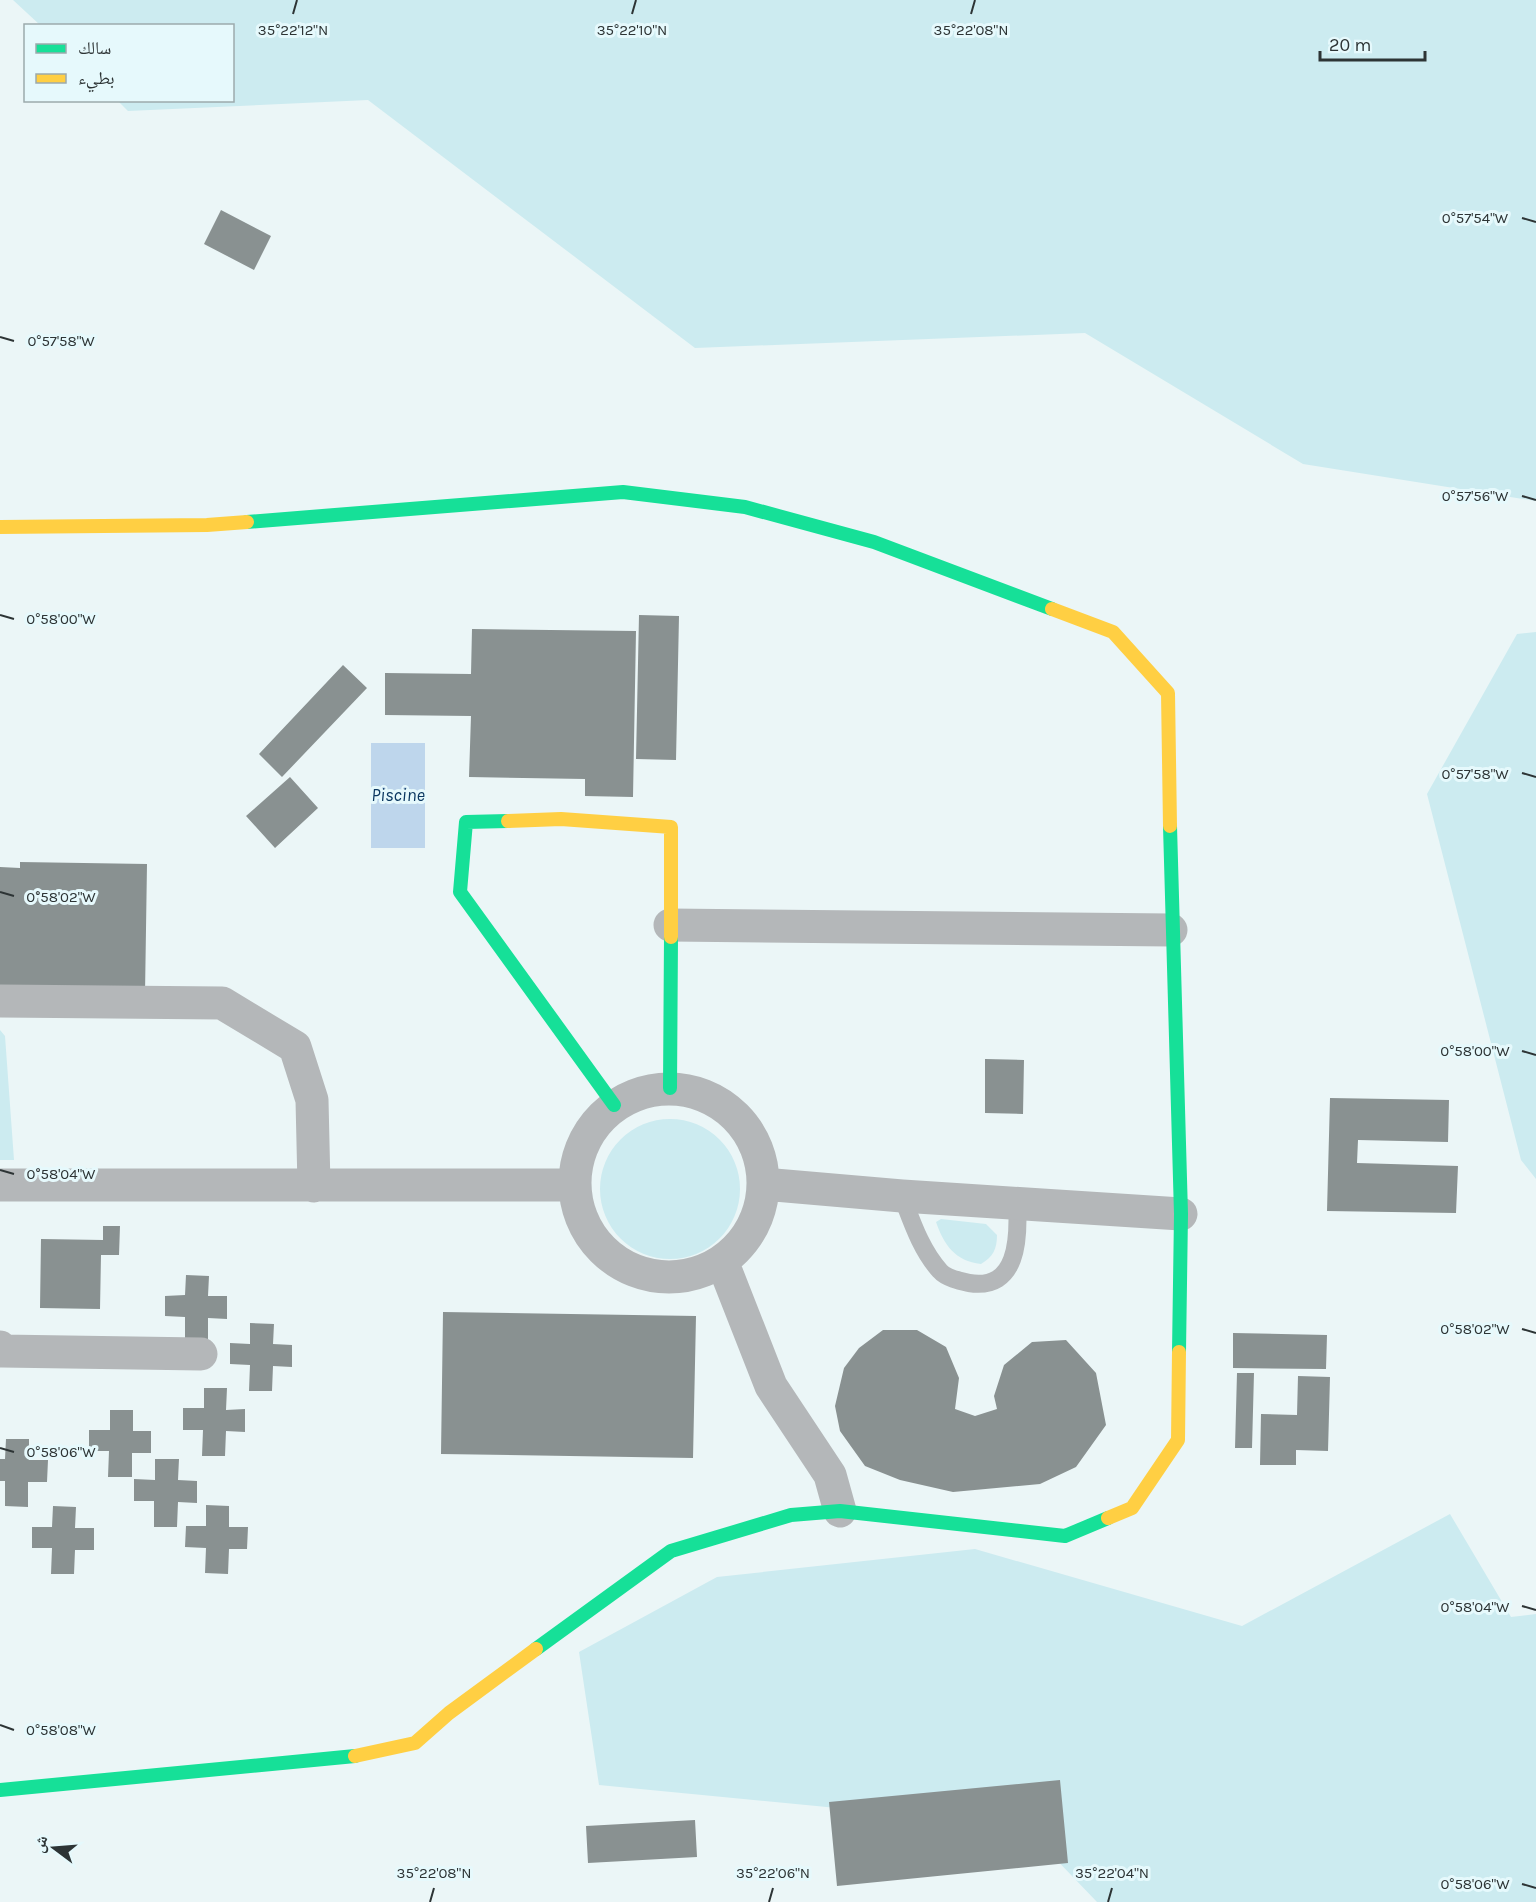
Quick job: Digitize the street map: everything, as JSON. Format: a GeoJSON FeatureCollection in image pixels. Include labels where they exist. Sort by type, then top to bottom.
{"type":"FeatureCollection","features":[{"type":"Feature","properties":{"kind":"street"},"geometry":{"type":"LineString","coordinates":[[0,527],[207,525],[623,492],[745,507],[874,542],[1113,632],[1168,693],[1171,930],[1181,1214],[1178,1440],[1132,1508],[1065,1536],[840,1510],[791,1515],[671,1551],[449,1713],[415,1743],[368,1755],[0,1790]]}},
{"type":"Feature","properties":{"kind":"street"},"geometry":{"type":"LineString","coordinates":[[615,1106],[460,892],[466,822],[561,819],[671,827],[670,1088]]}},
{"type":"Feature","properties":{"kind":"street"},"geometry":{"type":"LineString","coordinates":[[670,925],[1171,930]]}},
{"type":"Feature","properties":{"kind":"street"},"geometry":{"type":"LineString","coordinates":[[0,1001],[222,1003],[295,1047],[312,1100],[314,1186]]}},
{"type":"Feature","properties":{"kind":"street"},"geometry":{"type":"LineString","coordinates":[[670,1088],[699,1093],[725,1107],[746,1128],[759,1154],[763,1184],[758,1214],[744,1240],[722,1261],[696,1274],[667,1278],[639,1273],[613,1260],[593,1239],[579,1213],[574,1185],[579,1154],[592,1127],[615,1106],[641,1092],[670,1088]]}},
{"type":"Feature","properties":{"kind":"street"},"geometry":{"type":"LineString","coordinates":[[763,1184],[902,1196],[1181,1214]]}},
{"type":"Feature","properties":{"kind":"street"},"geometry":{"type":"LineString","coordinates":[[0,1185],[574,1185]]}},
{"type":"Feature","properties":{"kind":"street"},"geometry":{"type":"LineString","coordinates":[[722,1261],[771,1386],[830,1475],[840,1510]]}},
{"type":"Feature","properties":{"kind":"street"},"geometry":{"type":"LineString","coordinates":[[0,1347],[2,1351],[201,1354]]}},
{"type":"Feature","properties":{"kind":"lane"},"geometry":{"type":"LineString","coordinates":[[902,1196],[916,1231],[941,1273],[961,1281],[983,1285],[998,1280],[1010,1265],[1017,1244],[1017,1203]]}},
{"type":"Feature","properties":{"kind":"shaded area"},"geometry":{"type":"Polygon","coordinates":[[[13,0],[1536,0],[1536,501],[1303,464],[1085,333],[695,348],[368,100],[128,111],[119,102],[234,102],[234,24],[39,24],[13,0]]]}},
{"type":"Feature","properties":{"kind":"shaded area"},"geometry":{"type":"Polygon","coordinates":[[[1536,632],[1536,1179],[1521,1160],[1427,794],[1517,634],[1536,632]]]}},
{"type":"Feature","properties":{"kind":"shaded area"},"geometry":{"type":"Polygon","coordinates":[[[0,1030],[5,1036],[14,1160],[0,1160],[0,1030]]]}},
{"type":"Feature","properties":{"kind":"shaded area"},"geometry":{"type":"Polygon","coordinates":[[[670,1119],[697,1125],[709,1131],[719,1140],[728,1150],[734,1162],[740,1189],[734,1216],[728,1228],[719,1238],[709,1247],[697,1253],[670,1259],[643,1253],[631,1247],[621,1238],[612,1228],[606,1216],[600,1189],[606,1162],[612,1150],[621,1140],[631,1131],[643,1125],[670,1119]]]}},
{"type":"Feature","properties":{"kind":"shaded area"},"geometry":{"type":"Polygon","coordinates":[[[941,1219],[986,1224],[997,1235],[995,1248],[989,1258],[981,1264],[957,1255],[947,1245],[939,1230],[936,1222],[941,1219]]]}},
{"type":"Feature","properties":{"kind":"shaded area"},"geometry":{"type":"Polygon","coordinates":[[[1450,1514],[1511,1617],[1536,1614],[1536,1902],[1097,1902],[1024,1826],[599,1785],[579,1652],[717,1577],[975,1549],[1242,1626],[1450,1514]]]}},
{"type":"Feature","properties":{"kind":"water","name":"Piscine"},"geometry":{"type":"Polygon","coordinates":[[[371,743],[425,743],[425,848],[371,848],[371,743]]]}},
{"type":"Feature","properties":{"kind":"building"},"geometry":{"type":"Polygon","coordinates":[[[221,210],[271,236],[254,270],[204,244],[221,210]]]}},
{"type":"Feature","properties":{"kind":"building"},"geometry":{"type":"Polygon","coordinates":[[[639,615],[679,616],[676,760],[636,759],[639,615]]]}},
{"type":"Feature","properties":{"kind":"building"},"geometry":{"type":"Polygon","coordinates":[[[472,629],[636,631],[633,797],[585,796],[585,779],[469,777],[471,716],[385,715],[385,673],[471,674],[472,629]]]}},
{"type":"Feature","properties":{"kind":"building"},"geometry":{"type":"Polygon","coordinates":[[[343,665],[367,688],[282,777],[259,754],[343,665]]]}},
{"type":"Feature","properties":{"kind":"building"},"geometry":{"type":"Polygon","coordinates":[[[290,777],[318,808],[275,848],[246,816],[290,777]]]}},
{"type":"Feature","properties":{"kind":"building"},"geometry":{"type":"Polygon","coordinates":[[[20,862],[147,864],[145,994],[0,991],[0,867],[20,868],[20,862]]]}},
{"type":"Feature","properties":{"kind":"building"},"geometry":{"type":"Polygon","coordinates":[[[985,1059],[1024,1060],[1023,1114],[985,1113],[985,1059]]]}},
{"type":"Feature","properties":{"kind":"building"},"geometry":{"type":"Polygon","coordinates":[[[1330,1098],[1449,1100],[1448,1142],[1358,1140],[1357,1163],[1458,1166],[1456,1213],[1327,1211],[1330,1098]]]}},
{"type":"Feature","properties":{"kind":"building"},"geometry":{"type":"Polygon","coordinates":[[[103,1226],[120,1226],[119,1255],[101,1255],[100,1309],[40,1308],[41,1239],[103,1240],[103,1226]]]}},
{"type":"Feature","properties":{"kind":"building"},"geometry":{"type":"Polygon","coordinates":[[[186,1275],[209,1276],[208,1296],[227,1296],[227,1319],[208,1318],[208,1343],[185,1343],[185,1317],[165,1316],[165,1296],[185,1295],[186,1275]]]}},
{"type":"Feature","properties":{"kind":"building"},"geometry":{"type":"Polygon","coordinates":[[[443,1312],[696,1316],[693,1458],[441,1454],[443,1312]]]}},
{"type":"Feature","properties":{"kind":"building"},"geometry":{"type":"Polygon","coordinates":[[[250,1323],[274,1324],[273,1344],[292,1345],[292,1367],[273,1366],[272,1391],[249,1391],[250,1365],[230,1364],[230,1343],[250,1344],[250,1323]]]}},
{"type":"Feature","properties":{"kind":"building"},"geometry":{"type":"Polygon","coordinates":[[[883,1330],[917,1330],[946,1347],[959,1378],[955,1409],[975,1416],[997,1409],[994,1396],[1004,1365],[1032,1342],[1066,1340],[1096,1373],[1106,1425],[1076,1467],[1040,1484],[953,1492],[900,1480],[865,1466],[840,1431],[835,1406],[844,1368],[859,1348],[883,1330]]]}},
{"type":"Feature","properties":{"kind":"building"},"geometry":{"type":"Polygon","coordinates":[[[1233,1333],[1327,1335],[1326,1369],[1233,1368],[1233,1333]]]}},
{"type":"Feature","properties":{"kind":"building"},"geometry":{"type":"Polygon","coordinates":[[[1237,1373],[1254,1373],[1252,1448],[1235,1448],[1237,1373]]]}},
{"type":"Feature","properties":{"kind":"building"},"geometry":{"type":"Polygon","coordinates":[[[1298,1376],[1330,1377],[1328,1451],[1296,1450],[1296,1465],[1260,1465],[1261,1414],[1297,1415],[1298,1376]]]}},
{"type":"Feature","properties":{"kind":"building"},"geometry":{"type":"Polygon","coordinates":[[[204,1388],[227,1388],[226,1410],[245,1409],[245,1432],[226,1431],[225,1456],[202,1456],[203,1430],[183,1430],[183,1408],[204,1408],[204,1388]]]}},
{"type":"Feature","properties":{"kind":"building"},"geometry":{"type":"Polygon","coordinates":[[[110,1410],[133,1410],[133,1431],[151,1431],[151,1453],[132,1453],[132,1477],[108,1477],[109,1451],[89,1451],[89,1430],[110,1430],[110,1410]]]}},
{"type":"Feature","properties":{"kind":"building"},"geometry":{"type":"Polygon","coordinates":[[[6,1439],[29,1439],[29,1460],[48,1460],[47,1482],[28,1482],[28,1507],[5,1506],[5,1481],[0,1481],[0,1459],[5,1459],[6,1439]]]}},
{"type":"Feature","properties":{"kind":"building"},"geometry":{"type":"Polygon","coordinates":[[[155,1459],[179,1459],[178,1480],[197,1481],[197,1503],[178,1502],[177,1527],[154,1527],[154,1501],[134,1501],[134,1479],[155,1480],[155,1459]]]}},
{"type":"Feature","properties":{"kind":"building"},"geometry":{"type":"Polygon","coordinates":[[[206,1505],[229,1506],[229,1527],[248,1527],[247,1549],[229,1549],[228,1574],[205,1573],[206,1548],[185,1547],[186,1526],[206,1526],[206,1505]]]}},
{"type":"Feature","properties":{"kind":"building"},"geometry":{"type":"Polygon","coordinates":[[[53,1506],[76,1507],[75,1528],[94,1528],[94,1550],[75,1550],[74,1574],[51,1574],[52,1548],[32,1548],[32,1527],[52,1527],[53,1506]]]}},
{"type":"Feature","properties":{"kind":"building"},"geometry":{"type":"Polygon","coordinates":[[[1060,1780],[1068,1863],[837,1886],[829,1802],[1060,1780]]]}},
{"type":"Feature","properties":{"kind":"building"},"geometry":{"type":"Polygon","coordinates":[[[695,1820],[697,1857],[588,1863],[586,1826],[695,1820]]]}},
{"type":"Feature","properties":{"kind":"traffic: fast"},"geometry":{"type":"LineString","coordinates":[[247,522],[623,492],[745,507],[874,542],[1052,609]]}},
{"type":"Feature","properties":{"kind":"traffic: fast"},"geometry":{"type":"LineString","coordinates":[[508,821],[466,822],[460,892],[614,1105]]}},
{"type":"Feature","properties":{"kind":"traffic: fast"},"geometry":{"type":"LineString","coordinates":[[1170,826],[1181,1214],[1179,1352]]}},
{"type":"Feature","properties":{"kind":"traffic: fast"},"geometry":{"type":"LineString","coordinates":[[670,1088],[671,937]]}},
{"type":"Feature","properties":{"kind":"traffic: fast"},"geometry":{"type":"LineString","coordinates":[[536,1649],[671,1551],[791,1515],[840,1511],[1065,1536],[1108,1518]]}},
{"type":"Feature","properties":{"kind":"traffic: fast"},"geometry":{"type":"LineString","coordinates":[[0,1790],[355,1756]]}},
{"type":"Feature","properties":{"kind":"traffic: slow"},"geometry":{"type":"LineString","coordinates":[[0,527],[207,525],[247,522]]}},
{"type":"Feature","properties":{"kind":"traffic: slow"},"geometry":{"type":"LineString","coordinates":[[1052,609],[1113,632],[1168,693],[1170,826]]}},
{"type":"Feature","properties":{"kind":"traffic: slow"},"geometry":{"type":"LineString","coordinates":[[508,821],[561,819],[671,827],[671,937]]}},
{"type":"Feature","properties":{"kind":"traffic: slow"},"geometry":{"type":"LineString","coordinates":[[1108,1518],[1132,1508],[1178,1440],[1179,1352]]}},
{"type":"Feature","properties":{"kind":"traffic: slow"},"geometry":{"type":"LineString","coordinates":[[355,1756],[415,1743],[449,1713],[536,1649]]}}]}
